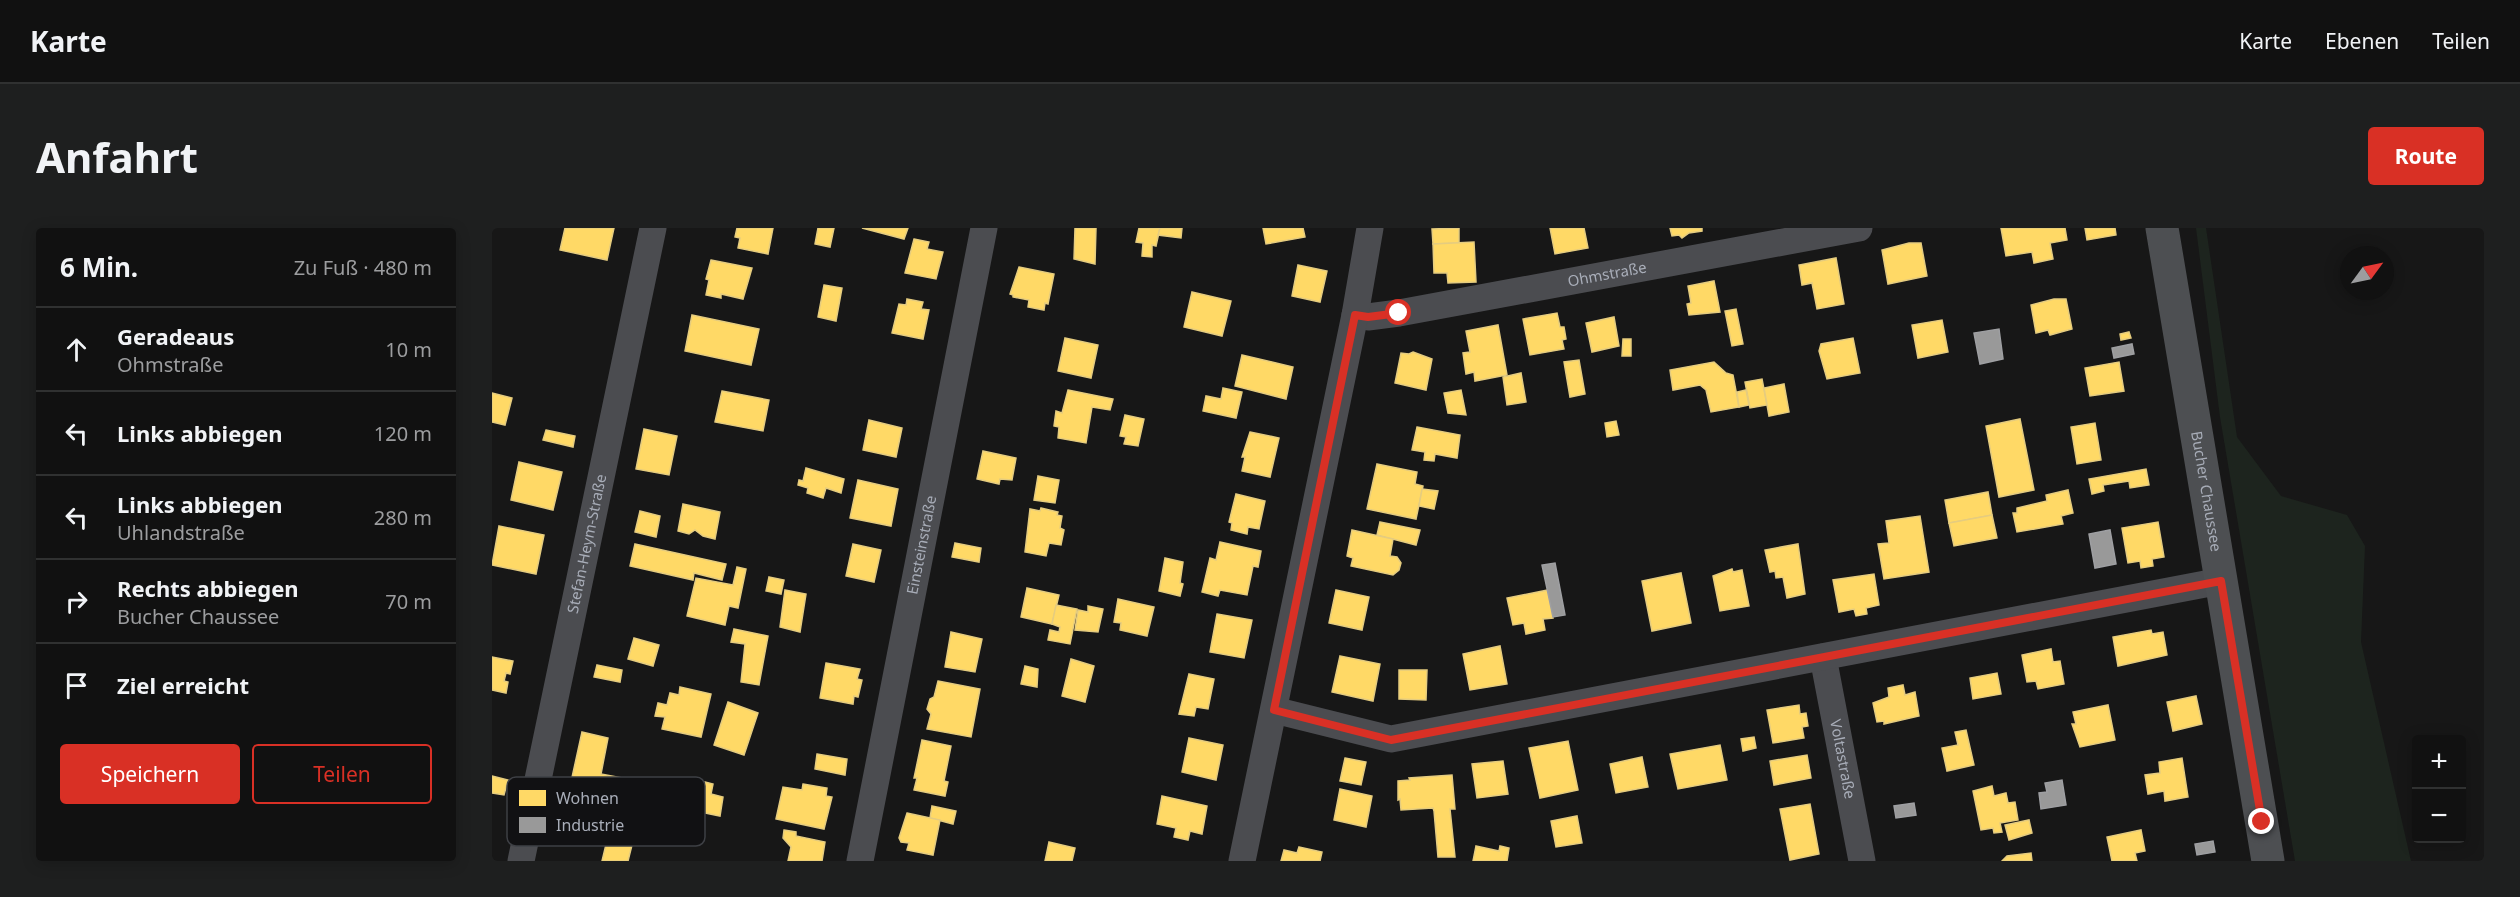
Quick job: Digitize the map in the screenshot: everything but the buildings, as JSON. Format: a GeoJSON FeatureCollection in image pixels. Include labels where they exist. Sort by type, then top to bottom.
{"type":"FeatureCollection","features":[{"type":"Feature","properties":{"kind":"main road","name":"Bucher Chaussee"},"geometry":{"type":"LineString","coordinates":[[2162,228],[2268,861]]}},
{"type":"Feature","properties":{"kind":"street","name":"Stefan-Heym-Straße"},"geometry":{"type":"LineString","coordinates":[[539,777],[654,228]]}},
{"type":"Feature","properties":{"kind":"street","name":"Einsteinstraße"},"geometry":{"type":"LineString","coordinates":[[860,861],[984,228]]}},
{"type":"Feature","properties":{"kind":"street"},"geometry":{"type":"LineString","coordinates":[[1242,861],[1355,315],[1370,228]]}},
{"type":"Feature","properties":{"kind":"street","name":"Ohmstraße"},"geometry":{"type":"LineString","coordinates":[[1355,315],[1368,317],[1399,313],[1859,228]]}},
{"type":"Feature","properties":{"kind":"street"},"geometry":{"type":"LineString","coordinates":[[1274,710],[1391,740],[2221,581]]}},
{"type":"Feature","properties":{"kind":"street","name":"Voltastraße"},"geometry":{"type":"LineString","coordinates":[[1823,657],[1862,861]]}},
{"type":"Feature","properties":{"kind":"street","name":"Stefan-Heym-Straße"},"geometry":{"type":"LineString","coordinates":[[521,861],[524,846]]}},
{"type":"Feature","properties":{"kind":"shaded area"},"geometry":{"type":"Polygon","coordinates":[[[2196,228],[2206,228],[2237,437],[2281,496],[2347,515],[2365,546],[2361,642],[2411,861],[2295,861],[2220,417],[2196,228]]]}},
{"type":"Feature","properties":{"kind":"route"},"geometry":{"type":"LineString","coordinates":[[1399,313],[1368,317],[1355,315],[1274,710],[1391,740],[2221,581],[2262,822]]}}]}
